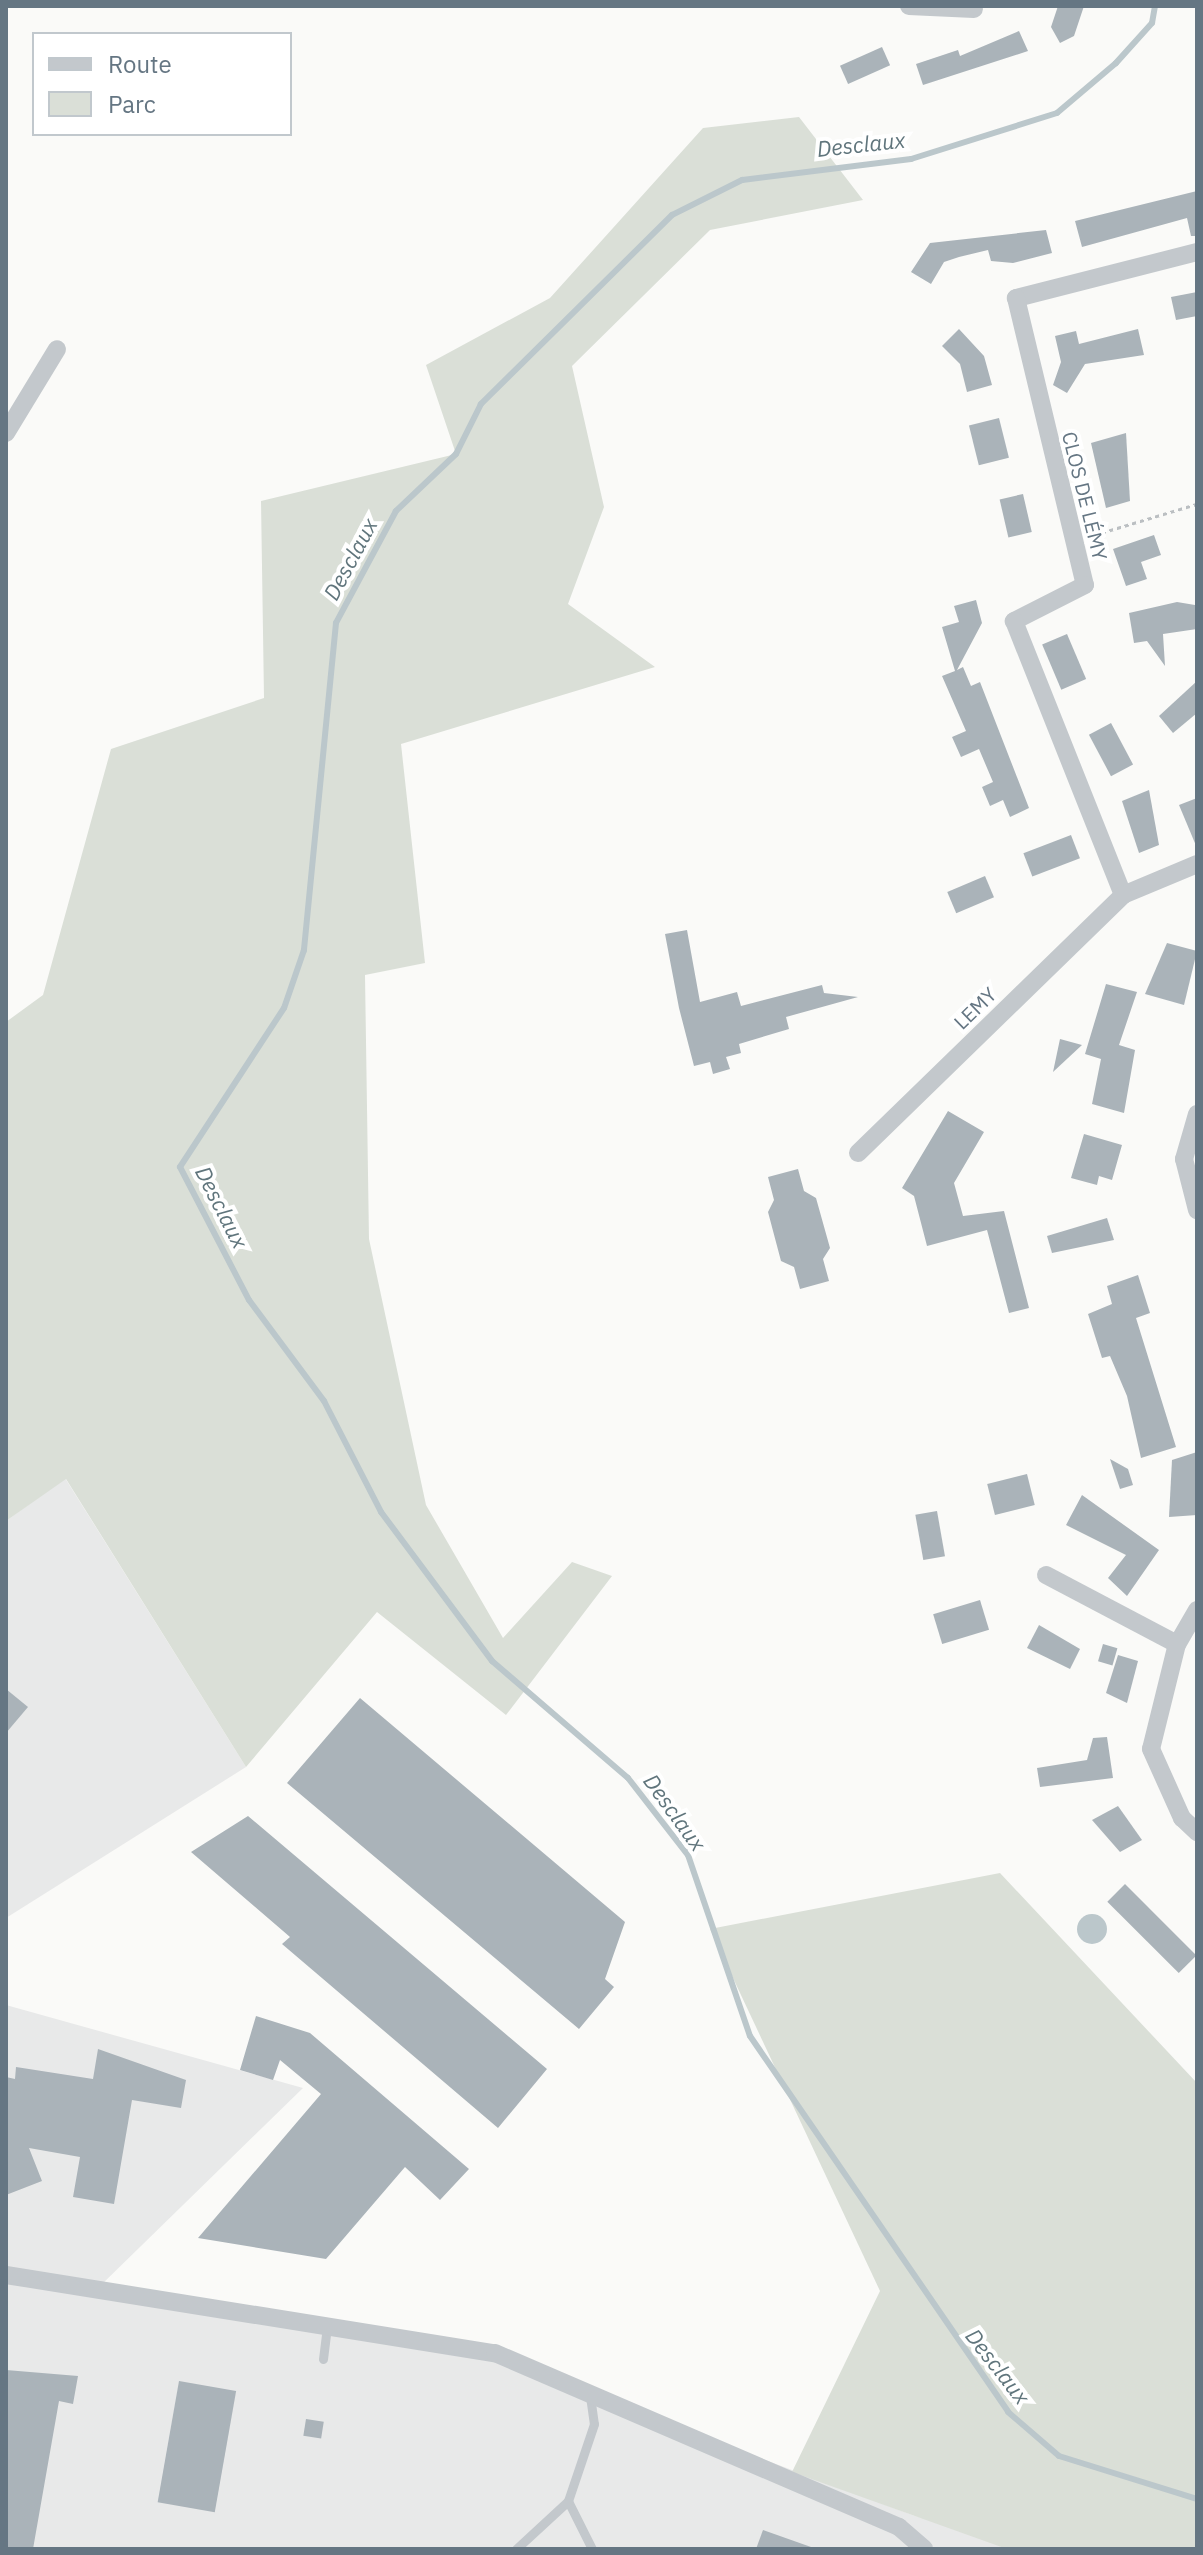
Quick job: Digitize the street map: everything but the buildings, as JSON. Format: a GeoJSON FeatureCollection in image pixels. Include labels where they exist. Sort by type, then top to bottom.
{"type":"FeatureCollection","features":[{"type":"Feature","properties":{"kind":"street"},"geometry":{"type":"LineString","coordinates":[[909,6],[974,9]]}},
{"type":"Feature","properties":{"kind":"street","name":"CLOS DE LÉMY"},"geometry":{"type":"LineString","coordinates":[[1123,895],[1014,621],[1085,585],[1016,298],[1197,252]]}},
{"type":"Feature","properties":{"kind":"street"},"geometry":{"type":"LineString","coordinates":[[6,433],[57,349]]}},
{"type":"Feature","properties":{"kind":"street"},"geometry":{"type":"LineString","coordinates":[[1123,895],[1197,864]]}},
{"type":"Feature","properties":{"kind":"street","name":"LEMY"},"geometry":{"type":"LineString","coordinates":[[858,1153],[1123,895]]}},
{"type":"Feature","properties":{"kind":"street"},"geometry":{"type":"LineString","coordinates":[[1197,1114],[1184,1159],[1197,1210]]}},
{"type":"Feature","properties":{"kind":"street"},"geometry":{"type":"LineString","coordinates":[[1046,1575],[1177,1644]]}},
{"type":"Feature","properties":{"kind":"street"},"geometry":{"type":"LineString","coordinates":[[1197,1610],[1177,1644],[1151,1749],[1182,1818],[1197,1832]]}},
{"type":"Feature","properties":{"kind":"street"},"geometry":{"type":"LineString","coordinates":[[6,2275],[495,2353],[590,2391],[833,2504],[899,2527],[924,2549]]}},
{"type":"Feature","properties":{"kind":"lane"},"geometry":{"type":"LineString","coordinates":[[323,2359],[327,2324]]}},
{"type":"Feature","properties":{"kind":"lane"},"geometry":{"type":"LineString","coordinates":[[516,2549],[568,2501],[594,2424],[590,2391]]}},
{"type":"Feature","properties":{"kind":"lane"},"geometry":{"type":"LineString","coordinates":[[568,2501],[592,2549]]}},
{"type":"Feature","properties":{"kind":"path"},"geometry":{"type":"LineString","coordinates":[[1074,542],[1197,504]]}},
{"type":"Feature","properties":{"kind":"shaded area"},"geometry":{"type":"Polygon","coordinates":[[[65,1478],[246,1767],[6,1918],[6,1521],[65,1478]]]}},
{"type":"Feature","properties":{"kind":"shaded area"},"geometry":{"type":"Polygon","coordinates":[[[1092,1914],[1103,1918],[1107,1929],[1103,1940],[1092,1944],[1081,1940],[1077,1929],[1081,1918],[1092,1914]]]}},
{"type":"Feature","properties":{"kind":"shaded area"},"geometry":{"type":"Polygon","coordinates":[[[6,2005],[303,2088],[98,2288],[433,2336],[915,2516],[1041,2549],[6,2549],[6,2005]]]}},
{"type":"Feature","properties":{"kind":"green space"},"geometry":{"type":"Polygon","coordinates":[[[799,117],[863,200],[710,230],[572,366],[604,507],[568,604],[655,667],[401,744],[425,963],[365,975],[369,1239],[426,1505],[503,1638],[572,1562],[612,1576],[506,1715],[377,1612],[246,1767],[66,1479],[6,1521],[6,1022],[43,995],[111,749],[264,698],[261,501],[456,454],[426,365],[550,298],[703,128],[799,117]]]}},
{"type":"Feature","properties":{"kind":"green space"},"geometry":{"type":"Polygon","coordinates":[[[1000,1873],[1197,2083],[1197,2549],[1007,2549],[792,2472],[880,2291],[710,1929],[1000,1873]]]}},
{"type":"Feature","properties":{"kind":"waterway","name":"Desclaux"},"geometry":{"type":"LineString","coordinates":[[1155,6],[1152,23],[1116,63],[1057,113],[911,159],[742,180],[672,215],[481,404],[456,454],[396,511],[336,623],[304,950],[284,1008],[180,1167],[249,1300],[324,1401],[381,1512],[492,1661],[628,1778],[688,1855],[750,2036],[1008,2412],[1059,2456],[1197,2499]]}}]}
